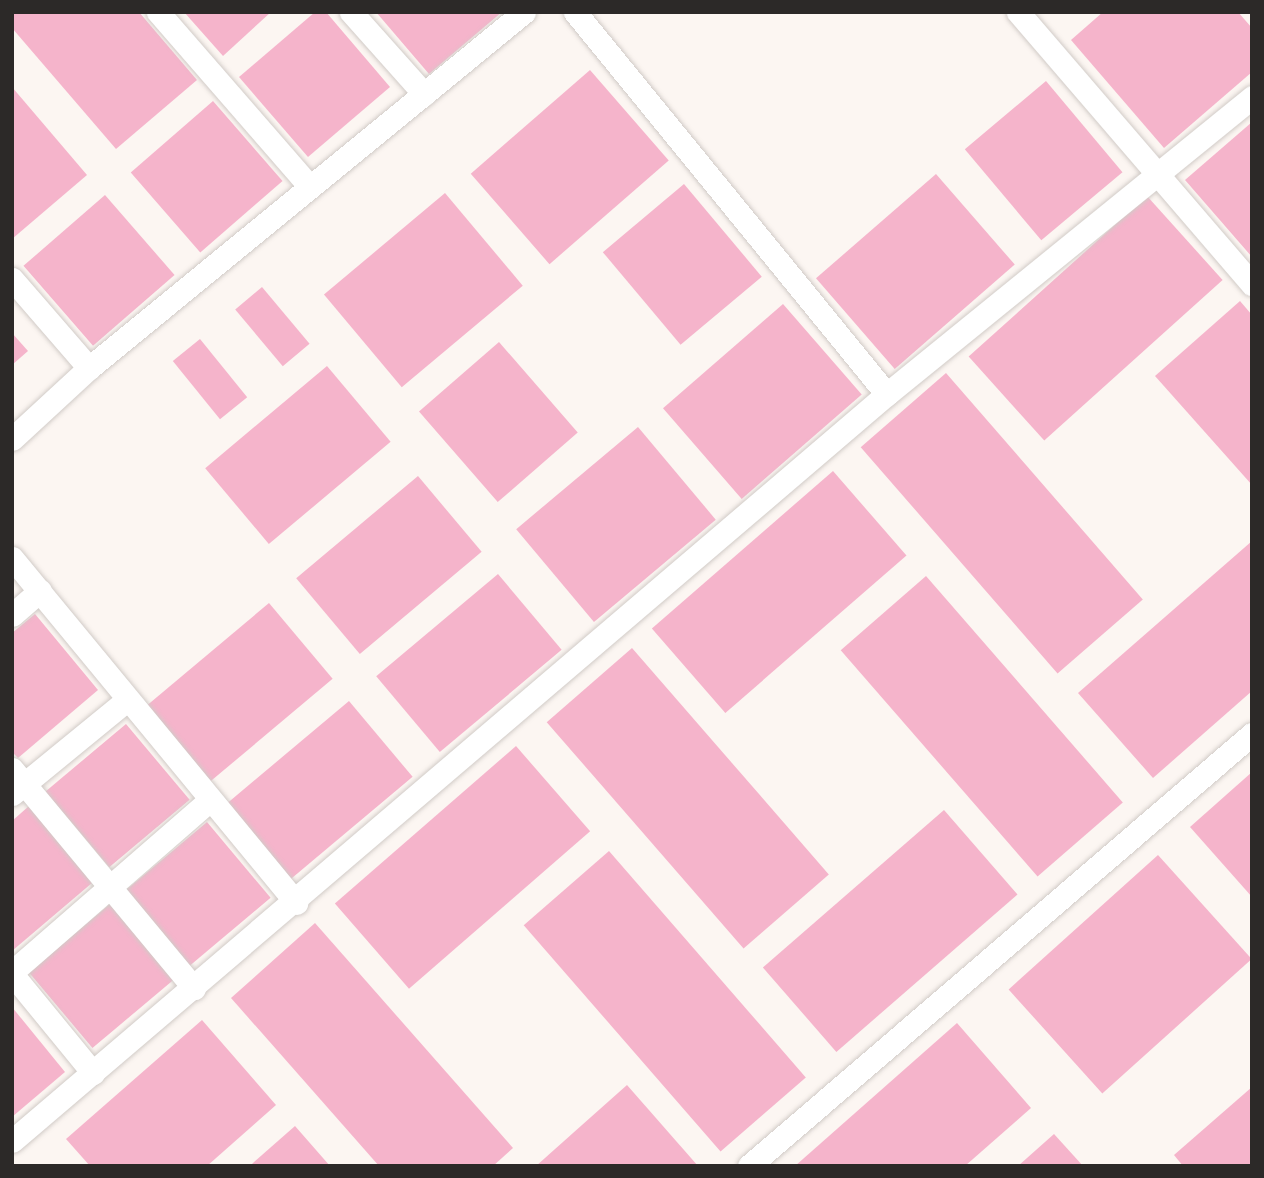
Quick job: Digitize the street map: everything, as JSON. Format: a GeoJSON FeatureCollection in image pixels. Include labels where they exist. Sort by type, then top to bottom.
{"type":"FeatureCollection","features":[{"type":"Feature","properties":{"kind":"street"},"geometry":{"type":"LineString","coordinates":[[158,12],[309,186]]}},
{"type":"Feature","properties":{"kind":"street"},"geometry":{"type":"LineString","coordinates":[[351,12],[424,94]]}},
{"type":"Feature","properties":{"kind":"street"},"geometry":{"type":"LineString","coordinates":[[12,439],[89,368],[524,12]]}},
{"type":"Feature","properties":{"kind":"street"},"geometry":{"type":"LineString","coordinates":[[575,12],[887,394]]}},
{"type":"Feature","properties":{"kind":"street"},"geometry":{"type":"LineString","coordinates":[[1018,12],[1154,174],[1252,284]]}},
{"type":"Feature","properties":{"kind":"street"},"geometry":{"type":"LineString","coordinates":[[12,1141],[296,903],[887,394],[1154,174],[1252,97]]}},
{"type":"Feature","properties":{"kind":"street"},"geometry":{"type":"LineString","coordinates":[[12,279],[89,368]]}},
{"type":"Feature","properties":{"kind":"street"},"geometry":{"type":"LineString","coordinates":[[12,558],[209,801],[296,903]]}},
{"type":"Feature","properties":{"kind":"street"},"geometry":{"type":"LineString","coordinates":[[12,615],[40,591]]}},
{"type":"Feature","properties":{"kind":"street"},"geometry":{"type":"LineString","coordinates":[[127,700],[16,782],[112,886],[194,988]]}},
{"type":"Feature","properties":{"kind":"street"},"geometry":{"type":"LineString","coordinates":[[749,1166],[1252,734]]}},
{"type":"Feature","properties":{"kind":"street"},"geometry":{"type":"LineString","coordinates":[[93,1073],[12,973],[209,801]]}},
{"type":"Feature","properties":{"kind":"building"},"geometry":{"type":"Polygon","coordinates":[[[12,12],[139,12],[197,80],[116,149],[12,28],[12,12]]]}},
{"type":"Feature","properties":{"kind":"building"},"geometry":{"type":"Polygon","coordinates":[[[184,12],[271,12],[223,56],[184,12]]]}},
{"type":"Feature","properties":{"kind":"building"},"geometry":{"type":"Polygon","coordinates":[[[315,12],[326,12],[390,87],[308,157],[239,77],[315,12]]]}},
{"type":"Feature","properties":{"kind":"building"},"geometry":{"type":"Polygon","coordinates":[[[376,12],[502,12],[429,74],[376,12]]]}},
{"type":"Feature","properties":{"kind":"building"},"geometry":{"type":"Polygon","coordinates":[[[1103,12],[1238,12],[1252,28],[1252,72],[1164,148],[1071,40],[1103,12]]]}},
{"type":"Feature","properties":{"kind":"building"},"geometry":{"type":"Polygon","coordinates":[[[590,70],[669,161],[549,264],[471,174],[590,70]]]}},
{"type":"Feature","properties":{"kind":"building"},"geometry":{"type":"Polygon","coordinates":[[[1046,81],[1122,172],[1041,240],[965,149],[1046,81]]]}},
{"type":"Feature","properties":{"kind":"building"},"geometry":{"type":"Polygon","coordinates":[[[12,87],[87,175],[12,239],[12,87]]]}},
{"type":"Feature","properties":{"kind":"building"},"geometry":{"type":"Polygon","coordinates":[[[213,101],[283,181],[200,253],[131,173],[213,101]]]}},
{"type":"Feature","properties":{"kind":"building"},"geometry":{"type":"Polygon","coordinates":[[[1252,122],[1252,257],[1185,180],[1252,122]]]}},
{"type":"Feature","properties":{"kind":"building"},"geometry":{"type":"Polygon","coordinates":[[[936,174],[1015,265],[895,369],[816,278],[936,174]]]}},
{"type":"Feature","properties":{"kind":"building"},"geometry":{"type":"Polygon","coordinates":[[[684,184],[762,277],[681,345],[603,252],[684,184]]]}},
{"type":"Feature","properties":{"kind":"building"},"geometry":{"type":"Polygon","coordinates":[[[445,193],[523,286],[402,387],[324,295],[445,193]]]}},
{"type":"Feature","properties":{"kind":"building"},"geometry":{"type":"Polygon","coordinates":[[[105,195],[175,275],[93,346],[23,266],[105,195]]]}},
{"type":"Feature","properties":{"kind":"building"},"geometry":{"type":"Polygon","coordinates":[[[1147,196],[1223,280],[1044,441],[969,357],[1147,196]]]}},
{"type":"Feature","properties":{"kind":"building"},"geometry":{"type":"Polygon","coordinates":[[[262,287],[310,344],[283,366],[235,309],[262,287]]]}},
{"type":"Feature","properties":{"kind":"building"},"geometry":{"type":"Polygon","coordinates":[[[1240,301],[1252,315],[1252,485],[1155,376],[1240,301]]]}},
{"type":"Feature","properties":{"kind":"building"},"geometry":{"type":"Polygon","coordinates":[[[783,304],[862,395],[742,499],[663,408],[783,304]]]}},
{"type":"Feature","properties":{"kind":"building"},"geometry":{"type":"Polygon","coordinates":[[[12,333],[28,351],[12,365],[12,333]]]}},
{"type":"Feature","properties":{"kind":"building"},"geometry":{"type":"Polygon","coordinates":[[[200,339],[247,397],[220,419],[173,361],[200,339]]]}},
{"type":"Feature","properties":{"kind":"building"},"geometry":{"type":"Polygon","coordinates":[[[499,342],[578,433],[498,502],[419,412],[499,342]]]}},
{"type":"Feature","properties":{"kind":"building"},"geometry":{"type":"Polygon","coordinates":[[[327,366],[391,442],[269,544],[205,468],[327,366]]]}},
{"type":"Feature","properties":{"kind":"building"},"geometry":{"type":"Polygon","coordinates":[[[946,373],[1143,599],[1058,674],[861,447],[946,373]]]}},
{"type":"Feature","properties":{"kind":"building"},"geometry":{"type":"Polygon","coordinates":[[[638,427],[716,520],[594,622],[516,529],[638,427]]]}},
{"type":"Feature","properties":{"kind":"building"},"geometry":{"type":"Polygon","coordinates":[[[833,471],[906,556],[725,713],[652,628],[833,471]]]}},
{"type":"Feature","properties":{"kind":"building"},"geometry":{"type":"Polygon","coordinates":[[[418,476],[482,552],[360,654],[296,578],[418,476]]]}},
{"type":"Feature","properties":{"kind":"building"},"geometry":{"type":"Polygon","coordinates":[[[1252,541],[1252,691],[1153,778],[1078,693],[1252,541]]]}},
{"type":"Feature","properties":{"kind":"building"},"geometry":{"type":"Polygon","coordinates":[[[498,574],[562,650],[440,752],[376,676],[498,574]]]}},
{"type":"Feature","properties":{"kind":"building"},"geometry":{"type":"Polygon","coordinates":[[[926,576],[1123,802],[1038,877],[841,650],[926,576]]]}},
{"type":"Feature","properties":{"kind":"building"},"geometry":{"type":"Polygon","coordinates":[[[269,603],[333,679],[211,781],[147,705],[269,603]]]}},
{"type":"Feature","properties":{"kind":"building"},"geometry":{"type":"Polygon","coordinates":[[[35,614],[98,690],[18,758],[12,752],[12,633],[35,614]]]}},
{"type":"Feature","properties":{"kind":"building"},"geometry":{"type":"Polygon","coordinates":[[[632,648],[829,874],[744,949],[547,722],[632,648]]]}},
{"type":"Feature","properties":{"kind":"building"},"geometry":{"type":"Polygon","coordinates":[[[349,701],[413,777],[291,879],[227,803],[349,701]]]}},
{"type":"Feature","properties":{"kind":"building"},"geometry":{"type":"Polygon","coordinates":[[[126,724],[190,800],[109,867],[46,791],[126,724]]]}},
{"type":"Feature","properties":{"kind":"building"},"geometry":{"type":"Polygon","coordinates":[[[516,746],[590,831],[409,989],[335,903],[516,746]]]}},
{"type":"Feature","properties":{"kind":"building"},"geometry":{"type":"Polygon","coordinates":[[[1252,772],[1252,897],[1190,827],[1252,772]]]}},
{"type":"Feature","properties":{"kind":"building"},"geometry":{"type":"Polygon","coordinates":[[[29,806],[92,883],[12,951],[12,821],[29,806]]]}},
{"type":"Feature","properties":{"kind":"building"},"geometry":{"type":"Polygon","coordinates":[[[944,810],[1017,895],[836,1052],[763,967],[944,810]]]}},
{"type":"Feature","properties":{"kind":"building"},"geometry":{"type":"Polygon","coordinates":[[[207,822],[271,898],[189,966],[126,890],[207,822]]]}},
{"type":"Feature","properties":{"kind":"building"},"geometry":{"type":"Polygon","coordinates":[[[609,851],[806,1077],[721,1152],[524,925],[609,851]]]}},
{"type":"Feature","properties":{"kind":"building"},"geometry":{"type":"Polygon","coordinates":[[[1158,855],[1252,959],[1102,1094],[1009,989],[1158,855]]]}},
{"type":"Feature","properties":{"kind":"building"},"geometry":{"type":"Polygon","coordinates":[[[110,904],[174,980],[92,1048],[29,972],[110,904]]]}},
{"type":"Feature","properties":{"kind":"building"},"geometry":{"type":"Polygon","coordinates":[[[315,923],[513,1148],[493,1166],[379,1166],[231,998],[315,923]]]}},
{"type":"Feature","properties":{"kind":"building"},"geometry":{"type":"Polygon","coordinates":[[[12,1007],[65,1072],[12,1117],[12,1007]]]}},
{"type":"Feature","properties":{"kind":"building"},"geometry":{"type":"Polygon","coordinates":[[[202,1020],[276,1105],[207,1166],[90,1166],[66,1139],[202,1020]]]}},
{"type":"Feature","properties":{"kind":"building"},"geometry":{"type":"Polygon","coordinates":[[[957,1023],[1031,1108],[965,1166],[795,1166],[957,1023]]]}},
{"type":"Feature","properties":{"kind":"building"},"geometry":{"type":"Polygon","coordinates":[[[627,1085],[698,1166],[536,1166],[582,1125],[627,1085]]]}},
{"type":"Feature","properties":{"kind":"building"},"geometry":{"type":"Polygon","coordinates":[[[1252,1087],[1252,1166],[1183,1166],[1174,1155],[1252,1087]]]}},
{"type":"Feature","properties":{"kind":"building"},"geometry":{"type":"Polygon","coordinates":[[[295,1126],[330,1166],[250,1166],[253,1163],[295,1126]]]}},
{"type":"Feature","properties":{"kind":"building"},"geometry":{"type":"Polygon","coordinates":[[[1054,1134],[1083,1166],[1018,1166],[1054,1134]]]}}]}
